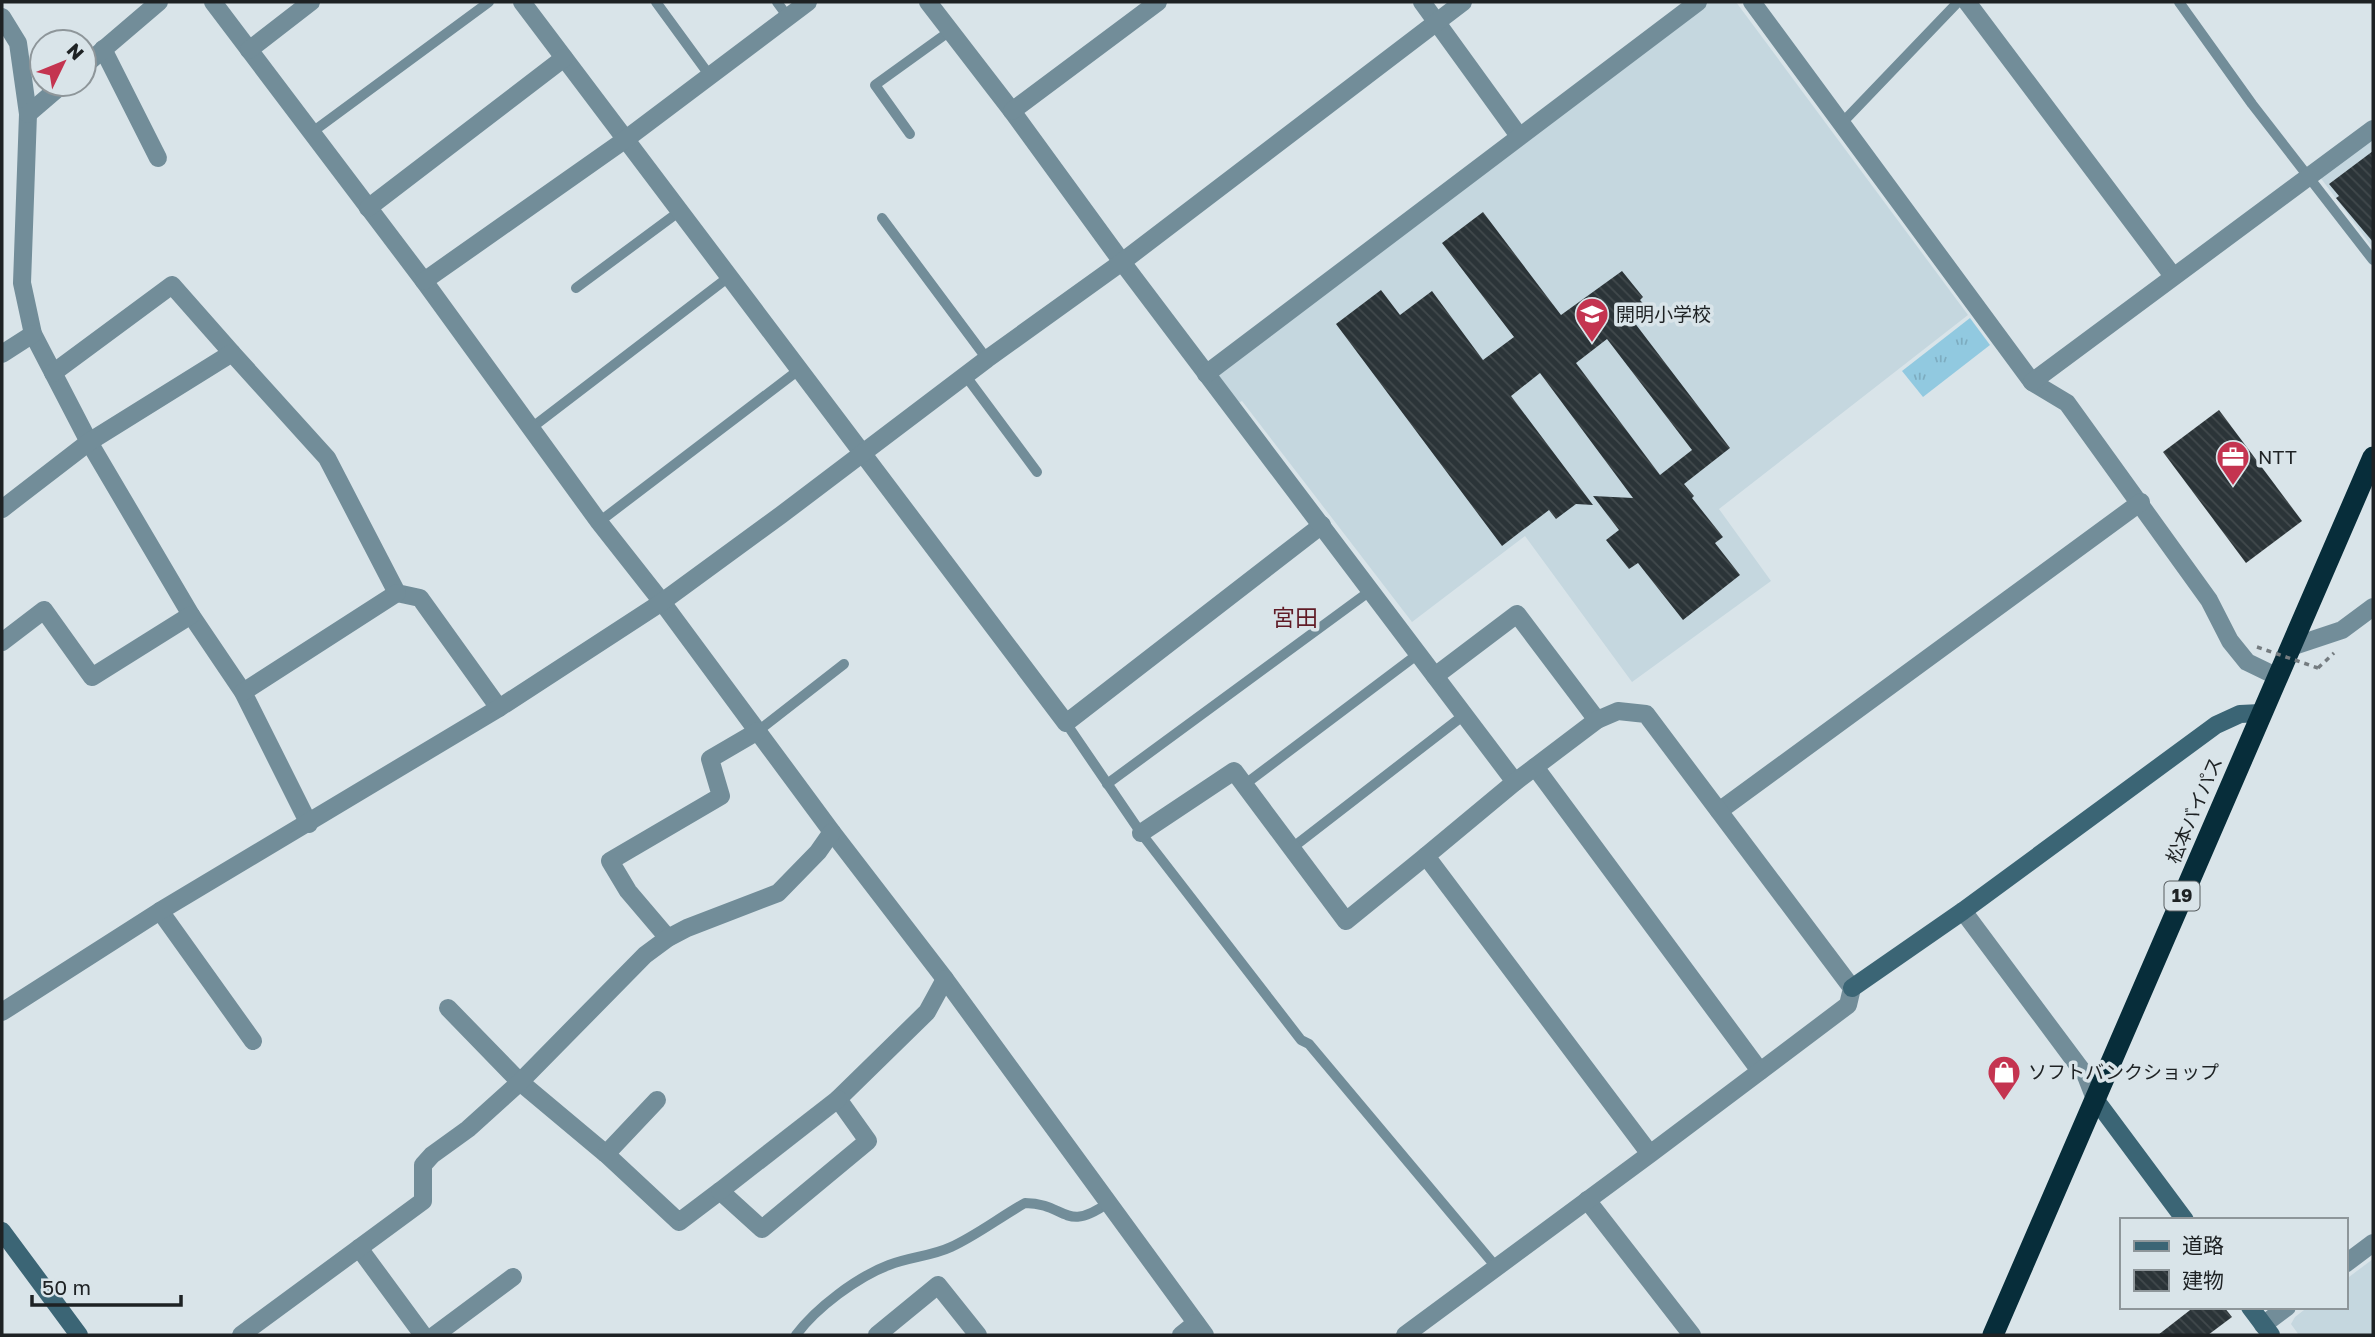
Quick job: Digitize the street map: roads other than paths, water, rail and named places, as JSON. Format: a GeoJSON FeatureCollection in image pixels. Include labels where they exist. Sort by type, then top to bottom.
{"type":"FeatureCollection","features":[{"type":"Feature","properties":{"kind":"highway","name":"松本バイパス"},"geometry":{"type":"LineString","coordinates":[[1993,1335],[2373,457]]}},
{"type":"Feature","properties":{"kind":"street"},"geometry":{"type":"LineString","coordinates":[[98,53],[159,2]]}},
{"type":"Feature","properties":{"kind":"street"},"geometry":{"type":"LineString","coordinates":[[213,2],[424,281],[599,522],[945,979],[1200,1329],[1181,1335]]}},
{"type":"Feature","properties":{"kind":"street"},"geometry":{"type":"LineString","coordinates":[[250,50],[311,2]]}},
{"type":"Feature","properties":{"kind":"street"},"geometry":{"type":"LineString","coordinates":[[522,2],[1066,723],[1322,525]]}},
{"type":"Feature","properties":{"kind":"street"},"geometry":{"type":"LineString","coordinates":[[424,281],[626,139],[808,2]]}},
{"type":"Feature","properties":{"kind":"street"},"geometry":{"type":"LineString","coordinates":[[928,2],[1515,782]]}},
{"type":"Feature","properties":{"kind":"street"},"geometry":{"type":"LineString","coordinates":[[1422,2],[1519,136]]}},
{"type":"Feature","properties":{"kind":"street"},"geometry":{"type":"LineString","coordinates":[[2,1012],[160,911],[499,708],[662,602],[965,375],[1122,262],[1463,2]]}},
{"type":"Feature","properties":{"kind":"street"},"geometry":{"type":"LineString","coordinates":[[1206,374],[1698,2]]}},
{"type":"Feature","properties":{"kind":"street"},"geometry":{"type":"LineString","coordinates":[[1752,2],[2032,382],[2067,403],[2141,502],[2209,600],[2230,641],[2247,662],[2278,677]]}},
{"type":"Feature","properties":{"kind":"street"},"geometry":{"type":"LineString","coordinates":[[1967,2],[2173,276]]}},
{"type":"Feature","properties":{"kind":"street"},"geometry":{"type":"LineString","coordinates":[[1012,111],[1150,4]]}},
{"type":"Feature","properties":{"kind":"street"},"geometry":{"type":"LineString","coordinates":[[2,17],[18,43],[28,114],[22,283],[33,334],[89,442],[191,615],[243,692],[309,824]]}},
{"type":"Feature","properties":{"kind":"street"},"geometry":{"type":"LineString","coordinates":[[103,49],[158,158]]}},
{"type":"Feature","properties":{"kind":"street"},"geometry":{"type":"LineString","coordinates":[[368,208],[565,58]]}},
{"type":"Feature","properties":{"kind":"street"},"geometry":{"type":"LineString","coordinates":[[28,114],[47,98]]}},
{"type":"Feature","properties":{"kind":"street"},"geometry":{"type":"LineString","coordinates":[[2032,382],[2373,129]]}},
{"type":"Feature","properties":{"kind":"street"},"geometry":{"type":"LineString","coordinates":[[53,373],[172,285],[327,458],[397,593]]}},
{"type":"Feature","properties":{"kind":"street"},"geometry":{"type":"LineString","coordinates":[[2,354],[33,334]]}},
{"type":"Feature","properties":{"kind":"street"},"geometry":{"type":"LineString","coordinates":[[2,509],[89,442],[232,353]]}},
{"type":"Feature","properties":{"kind":"street"},"geometry":{"type":"LineString","coordinates":[[1719,811],[2141,502]]}},
{"type":"Feature","properties":{"kind":"street"},"geometry":{"type":"LineString","coordinates":[[243,692],[397,593],[420,598],[499,708]]}},
{"type":"Feature","properties":{"kind":"street"},"geometry":{"type":"LineString","coordinates":[[2291,647],[2342,630],[2373,607]]}},
{"type":"Feature","properties":{"kind":"street"},"geometry":{"type":"LineString","coordinates":[[2,642],[44,610],[92,677],[191,615]]}},
{"type":"Feature","properties":{"kind":"street"},"geometry":{"type":"LineString","coordinates":[[1435,676],[1517,614],[1597,720]]}},
{"type":"Feature","properties":{"kind":"street"},"geometry":{"type":"LineString","coordinates":[[1141,833],[1234,771],[1346,921],[1515,782],[1597,720],[1618,711],[1646,713],[1852,988]]}},
{"type":"Feature","properties":{"kind":"street"},"geometry":{"type":"LineString","coordinates":[[1405,1335],[1848,1004],[1852,988],[1963,911],[2216,725],[2240,714],[2261,713]]}},
{"type":"Feature","properties":{"kind":"street"},"geometry":{"type":"LineString","coordinates":[[667,939],[628,891],[610,861],[721,796],[709,759],[758,731]]}},
{"type":"Feature","properties":{"kind":"street"},"geometry":{"type":"LineString","coordinates":[[1535,767],[1760,1071]]}},
{"type":"Feature","properties":{"kind":"street"},"geometry":{"type":"LineString","coordinates":[[240,1335],[423,1200],[423,1165],[432,1155],[468,1129],[520,1082],[645,956],[687,928],[779,893],[818,852],[832,832]]}},
{"type":"Feature","properties":{"kind":"street"},"geometry":{"type":"LineString","coordinates":[[1426,856],[1650,1154]]}},
{"type":"Feature","properties":{"kind":"street"},"geometry":{"type":"LineString","coordinates":[[160,911],[253,1041]]}},
{"type":"Feature","properties":{"kind":"street"},"geometry":{"type":"LineString","coordinates":[[1963,911],[2086,1076],[2095,1099],[2184,1218]]}},
{"type":"Feature","properties":{"kind":"street"},"geometry":{"type":"LineString","coordinates":[[448,1008],[520,1082],[606,1154],[679,1222],[838,1099],[927,1012],[945,979]]}},
{"type":"Feature","properties":{"kind":"street"},"geometry":{"type":"LineString","coordinates":[[720,1191],[762,1229],[868,1141],[838,1099]]}},
{"type":"Feature","properties":{"kind":"street"},"geometry":{"type":"LineString","coordinates":[[606,1154],[657,1100]]}},
{"type":"Feature","properties":{"kind":"street"},"geometry":{"type":"LineString","coordinates":[[1587,1200],[1692,1335]]}},
{"type":"Feature","properties":{"kind":"street"},"geometry":{"type":"LineString","coordinates":[[2,1231],[79,1335]]}},
{"type":"Feature","properties":{"kind":"street"},"geometry":{"type":"LineString","coordinates":[[2347,1262],[2373,1243]]}},
{"type":"Feature","properties":{"kind":"street"},"geometry":{"type":"LineString","coordinates":[[359,1248],[423,1335]]}},
{"type":"Feature","properties":{"kind":"street"},"geometry":{"type":"LineString","coordinates":[[435,1335],[513,1277]]}},
{"type":"Feature","properties":{"kind":"street"},"geometry":{"type":"LineString","coordinates":[[877,1335],[938,1285],[978,1335]]}},
{"type":"Feature","properties":{"kind":"street"},"geometry":{"type":"LineString","coordinates":[[2251,1309],[2267,1330],[2285,1309]]}},
{"type":"Feature","properties":{"kind":"lane"},"geometry":{"type":"LineString","coordinates":[[311,133],[489,2]]}},
{"type":"Feature","properties":{"kind":"lane"},"geometry":{"type":"LineString","coordinates":[[656,2],[710,76]]}},
{"type":"Feature","properties":{"kind":"lane"},"geometry":{"type":"LineString","coordinates":[[777,2],[788,17]]}},
{"type":"Feature","properties":{"kind":"lane"},"geometry":{"type":"LineString","coordinates":[[1842,123],[1958,2]]}},
{"type":"Feature","properties":{"kind":"lane"},"geometry":{"type":"LineString","coordinates":[[2179,2],[2252,104],[2373,260]]}},
{"type":"Feature","properties":{"kind":"lane"},"geometry":{"type":"LineString","coordinates":[[910,134],[875,85],[950,31]]}},
{"type":"Feature","properties":{"kind":"lane"},"geometry":{"type":"LineString","coordinates":[[576,288],[680,211]]}},
{"type":"Feature","properties":{"kind":"lane"},"geometry":{"type":"LineString","coordinates":[[882,218],[987,359]]}},
{"type":"Feature","properties":{"kind":"lane"},"geometry":{"type":"LineString","coordinates":[[530,429],[730,276]]}},
{"type":"Feature","properties":{"kind":"lane"},"geometry":{"type":"LineString","coordinates":[[599,522],[800,369]]}},
{"type":"Feature","properties":{"kind":"lane"},"geometry":{"type":"LineString","coordinates":[[965,375],[1037,472]]}},
{"type":"Feature","properties":{"kind":"lane"},"geometry":{"type":"LineString","coordinates":[[1107,785],[1370,591]]}},
{"type":"Feature","properties":{"kind":"lane"},"geometry":{"type":"LineString","coordinates":[[1244,785],[1418,654]]}},
{"type":"Feature","properties":{"kind":"lane"},"geometry":{"type":"LineString","coordinates":[[758,731],[844,664]]}},
{"type":"Feature","properties":{"kind":"lane"},"geometry":{"type":"LineString","coordinates":[[1292,848],[1464,715]]}},
{"type":"Feature","properties":{"kind":"lane"},"geometry":{"type":"LineString","coordinates":[[1066,723],[1141,833],[1301,1040],[1309,1044],[1497,1268]]}},
{"type":"Feature","properties":{"kind":"lane"},"geometry":{"type":"LineString","coordinates":[[796,1335],[822,1307],[875,1271],[947,1249],[967,1240],[1025,1203],[1036,1203],[1068,1216],[1082,1217],[1108,1203]]}},
{"type":"Feature","properties":{"kind":"place","name":"開明小学校"},"geometry":{"type":"Point","coordinates":[1592,344]}},
{"type":"Feature","properties":{"kind":"place","name":"NTT"},"geometry":{"type":"Point","coordinates":[2233,487]}},
{"type":"Feature","properties":{"kind":"place","name":"ソフトバンクショップ"},"geometry":{"type":"Point","coordinates":[2004,1102]}},
{"type":"Feature","properties":{"kind":"district","name":"宮田"},"geometry":{"type":"Point","coordinates":[1295,618]}}]}
